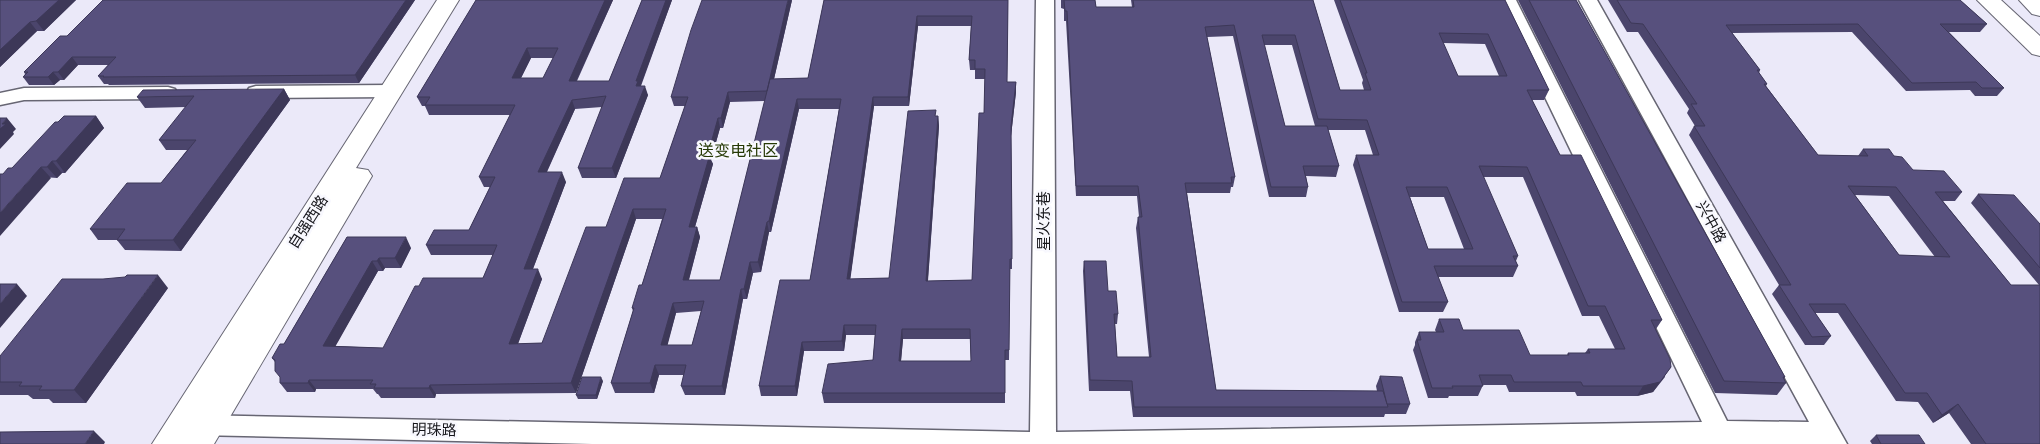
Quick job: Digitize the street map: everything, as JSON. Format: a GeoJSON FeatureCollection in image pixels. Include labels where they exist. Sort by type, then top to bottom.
{"type":"FeatureCollection","features":[{"type":"Feature","properties":{"kind":"main road","name":"自强西路"},"geometry":{"type":"LineString","coordinates":[[188,435],[391,91],[448,0]]}},
{"type":"Feature","properties":{"kind":"main road","name":"自强西路"},"geometry":{"type":"LineString","coordinates":[[188,435],[466,0]]}},
{"type":"Feature","properties":{"kind":"main road"},"geometry":{"type":"LineString","coordinates":[[1988,0],[2040,49]]}},
{"type":"Feature","properties":{"kind":"main road"},"geometry":{"type":"LineString","coordinates":[[2030,0],[2040,9]]}},
{"type":"Feature","properties":{"kind":"street","name":"星火东巷"},"geometry":{"type":"LineString","coordinates":[[1043,443],[1045,0]]}},
{"type":"Feature","properties":{"kind":"street"},"geometry":{"type":"LineString","coordinates":[[1508,0],[1722,438]]}},
{"type":"Feature","properties":{"kind":"street","name":"兴中路"},"geometry":{"type":"LineString","coordinates":[[1588,0],[1831,439]]}},
{"type":"Feature","properties":{"kind":"street"},"geometry":{"type":"LineString","coordinates":[[242,92],[391,91]]}},
{"type":"Feature","properties":{"kind":"street"},"geometry":{"type":"LineString","coordinates":[[0,99],[24,94],[182,93]]}},
{"type":"Feature","properties":{"kind":"street","name":"明珠路"},"geometry":{"type":"LineString","coordinates":[[188,435],[1043,443],[1722,438],[1831,439]]}},
{"type":"Feature","properties":{"kind":"building"},"geometry":{"type":"Polygon","coordinates":[[[0,0],[59,0],[36,21],[30,22],[0,50],[0,0]]]}},
{"type":"Feature","properties":{"kind":"building"},"geometry":{"type":"Polygon","coordinates":[[[103,0],[406,0],[355,75],[103,77],[98,76],[116,57],[72,57],[58,72],[53,72],[48,77],[23,77],[28,72],[24,72],[60,36],[67,36],[103,0]]]}},
{"type":"Feature","properties":{"kind":"building"},"geometry":{"type":"Polygon","coordinates":[[[476,0],[605,0],[569,81],[609,81],[642,0],[666,0],[636,81],[638,81],[636,86],[645,86],[612,168],[578,168],[606,96],[572,100],[538,172],[562,172],[524,269],[538,269],[509,344],[542,343],[586,227],[606,227],[624,178],[660,178],[688,97],[671,97],[702,0],[788,0],[767,91],[728,92],[721,118],[718,118],[708,154],[710,154],[689,227],[697,227],[683,280],[720,280],[770,79],[808,78],[824,0],[1008,0],[1007,82],[1016,82],[1011,126],[1012,259],[1010,259],[1009,350],[1005,350],[1005,393],[822,393],[828,364],[873,360],[876,325],[844,325],[842,341],[802,342],[795,386],[759,386],[780,280],[810,280],[841,99],[797,99],[758,262],[750,262],[744,289],[741,289],[722,386],[681,386],[686,365],[655,365],[650,383],[611,383],[634,308],[632,308],[639,285],[642,285],[666,209],[633,209],[571,383],[430,385],[429,388],[374,388],[376,384],[370,384],[373,380],[309,380],[308,383],[280,383],[280,377],[275,371],[275,360],[272,358],[280,344],[284,344],[347,237],[406,237],[395,258],[379,258],[377,261],[372,261],[323,346],[383,348],[415,286],[419,286],[423,278],[483,278],[497,245],[426,245],[434,230],[469,230],[495,177],[479,177],[515,105],[425,105],[430,97],[417,97],[476,0]],[[917,16],[908,97],[873,97],[847,279],[889,278],[908,111],[936,110],[935,116],[938,116],[926,281],[972,280],[979,113],[984,113],[985,69],[975,69],[975,60],[969,60],[972,16],[917,16]],[[527,48],[512,78],[543,78],[558,48],[527,48]],[[704,301],[673,303],[661,345],[692,345],[704,301]],[[902,329],[899,361],[971,361],[970,329],[902,329]]]}},
{"type":"Feature","properties":{"kind":"building"},"geometry":{"type":"Polygon","coordinates":[[[1064,0],[1095,0],[1096,7],[1134,7],[1133,0],[1313,0],[1340,90],[1371,90],[1365,73],[1367,73],[1340,0],[1505,0],[1549,90],[1527,90],[1560,155],[1581,155],[1662,320],[1651,320],[1670,359],[1671,367],[1660,382],[1643,386],[1583,386],[1581,382],[1514,382],[1511,375],[1479,375],[1483,386],[1432,388],[1417,340],[1421,340],[1419,332],[1444,332],[1439,319],[1459,319],[1463,330],[1519,330],[1530,355],[1569,355],[1568,353],[1590,353],[1588,349],[1625,349],[1605,306],[1588,306],[1527,167],[1479,166],[1518,256],[1513,256],[1518,266],[1434,266],[1448,302],[1402,302],[1356,155],[1379,155],[1367,120],[1318,119],[1295,35],[1262,35],[1285,126],[1327,126],[1339,166],[1303,166],[1308,187],[1271,187],[1234,25],[1205,27],[1235,177],[1231,177],[1232,183],[1185,183],[1216,390],[1383,391],[1388,407],[1134,407],[1132,381],[1090,380],[1084,261],[1106,261],[1108,291],[1116,291],[1118,314],[1114,314],[1117,357],[1151,357],[1138,217],[1142,217],[1138,186],[1076,186],[1067,11],[1065,11],[1064,0]],[[1439,33],[1458,76],[1507,76],[1488,34],[1439,33]],[[1406,187],[1428,249],[1473,249],[1447,187],[1406,187]]]}},
{"type":"Feature","properties":{"kind":"building"},"geometry":{"type":"Polygon","coordinates":[[[1529,0],[1576,0],[1785,377],[1783,377],[1786,383],[1724,381],[1529,0]]]}},
{"type":"Feature","properties":{"kind":"building"},"geometry":{"type":"Polygon","coordinates":[[[1617,0],[1960,0],[1987,24],[1940,24],[2004,88],[1982,88],[1976,82],[1912,83],[1858,24],[1726,25],[1760,70],[1757,70],[1767,84],[1764,84],[1818,155],[1868,156],[1863,149],[1889,149],[1894,156],[1902,157],[1913,170],[1944,171],[1962,192],[1935,192],[2011,285],[2040,285],[2040,444],[1986,444],[1958,404],[1942,415],[1927,393],[1905,393],[1845,304],[1809,304],[1831,336],[1812,337],[1779,285],[1791,285],[1694,126],[1705,126],[1691,104],[1697,104],[1643,24],[1631,23],[1617,0]],[[1848,186],[1899,255],[1950,257],[1896,187],[1848,186]]]}},
{"type":"Feature","properties":{"kind":"building"},"geometry":{"type":"Polygon","coordinates":[[[284,89],[173,240],[117,240],[125,229],[90,229],[127,183],[161,183],[196,140],[159,140],[194,96],[137,97],[143,90],[284,89]]]}},
{"type":"Feature","properties":{"kind":"building"},"geometry":{"type":"Polygon","coordinates":[[[64,116],[96,116],[56,161],[52,161],[47,167],[41,167],[0,213],[0,174],[3,174],[8,168],[12,168],[55,122],[58,122],[64,116]]]}},
{"type":"Feature","properties":{"kind":"building"},"geometry":{"type":"Polygon","coordinates":[[[0,118],[7,118],[2,124],[6,124],[0,129],[0,118]]]}},
{"type":"Feature","properties":{"kind":"building"},"geometry":{"type":"Polygon","coordinates":[[[1978,194],[2014,195],[2040,224],[2040,268],[1978,194]]]}},
{"type":"Feature","properties":{"kind":"building"},"geometry":{"type":"Polygon","coordinates":[[[127,275],[158,275],[74,390],[39,390],[42,386],[19,386],[22,382],[0,382],[0,356],[62,279],[103,279],[125,277],[127,275]]]}},
{"type":"Feature","properties":{"kind":"building"},"geometry":{"type":"Polygon","coordinates":[[[0,284],[17,284],[0,304],[0,284]]]}},
{"type":"Feature","properties":{"kind":"building"},"geometry":{"type":"Polygon","coordinates":[[[1380,376],[1402,377],[1410,404],[1387,404],[1380,376]]]}},
{"type":"Feature","properties":{"kind":"building"},"geometry":{"type":"Polygon","coordinates":[[[582,377],[601,377],[596,395],[576,395],[582,377]]]}},
{"type":"Feature","properties":{"kind":"building"},"geometry":{"type":"Polygon","coordinates":[[[94,431],[85,444],[0,444],[0,432],[94,431]]]}},
{"type":"Feature","properties":{"kind":"building"},"geometry":{"type":"Polygon","coordinates":[[[1876,435],[1919,435],[1925,444],[1881,444],[1876,435]]]}},
{"type":"Feature","properties":{"kind":"district","name":"送变电社区"},"geometry":{"type":"Point","coordinates":[738,150]}}]}
